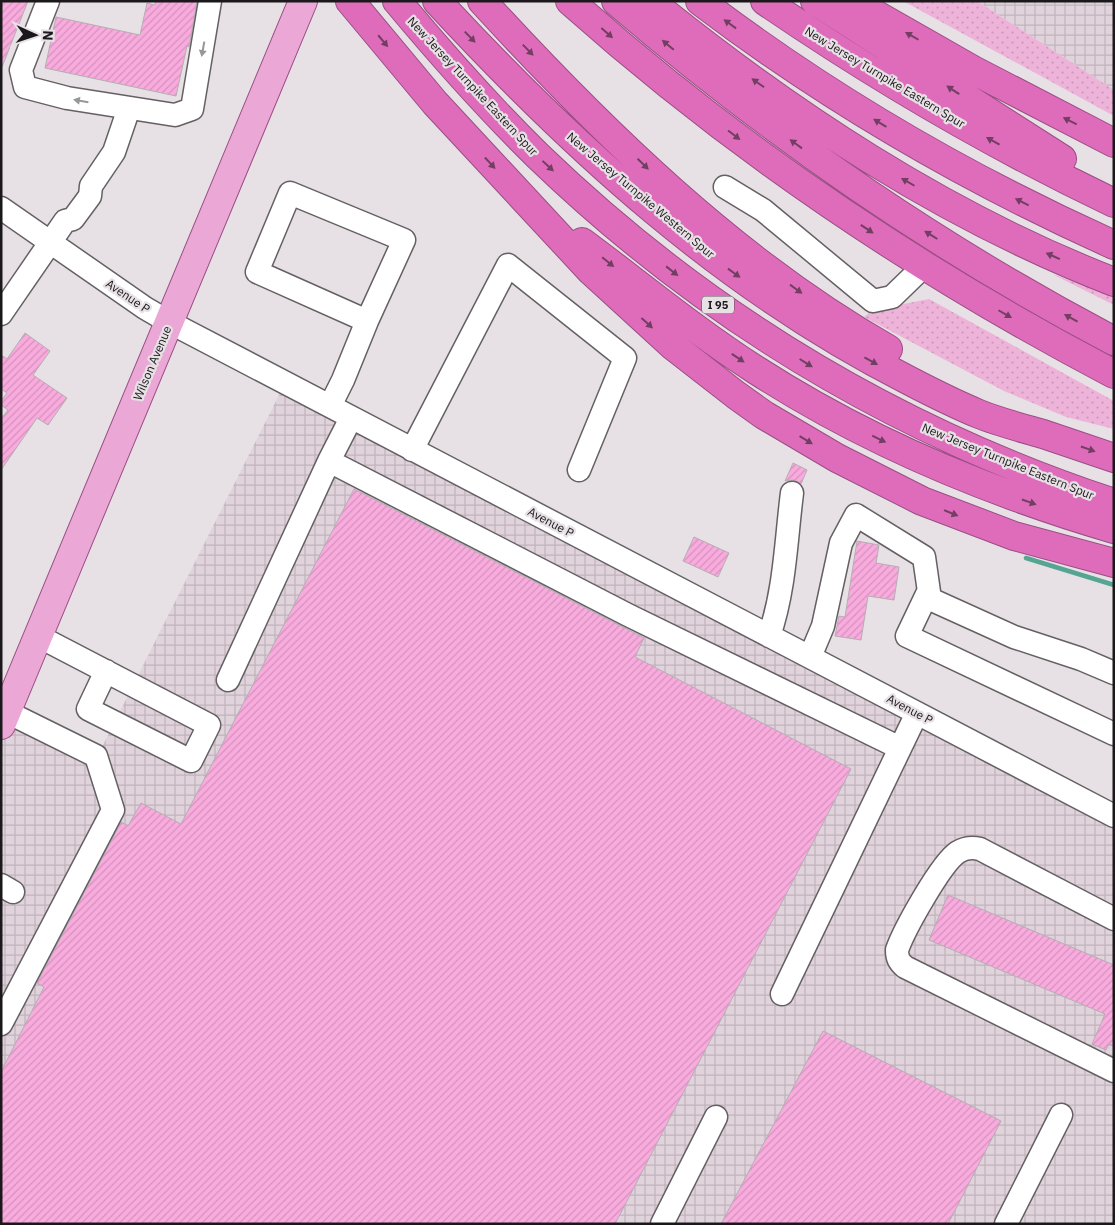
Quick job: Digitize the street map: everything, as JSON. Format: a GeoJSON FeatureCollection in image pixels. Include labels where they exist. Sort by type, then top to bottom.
{"type":"FeatureCollection","features":[{"type":"Feature","properties":{"kind":"highway","name":"New Jersey Turnpike Eastern Spur"},"geometry":{"type":"LineString","coordinates":[[396,1],[469,85],[538,156],[612,223],[714,303],[797,358],[883,407],[974,450],[1044,479],[1114,504]]}},
{"type":"Feature","properties":{"kind":"highway","name":"New Jersey Turnpike Western Spur"},"geometry":{"type":"LineString","coordinates":[[437,1],[523,91],[588,152],[669,223],[761,292],[845,346],[980,415],[1114,458]]}},
{"type":"Feature","properties":{"kind":"highway","name":"New Jersey Turnpike Western Spur"},"geometry":{"type":"LineString","coordinates":[[482,1],[560,84],[645,165],[685,202],[748,254],[802,294],[874,341],[933,374],[988,400],[1062,440]]}},
{"type":"Feature","properties":{"kind":"highway"},"geometry":{"type":"LineString","coordinates":[[570,1],[653,72],[730,132],[817,195],[924,266],[1014,320],[1114,374]]}},
{"type":"Feature","properties":{"kind":"highway"},"geometry":{"type":"LineString","coordinates":[[616,1],[772,127],[863,191],[967,258],[1114,341]]}},
{"type":"Feature","properties":{"kind":"highway"},"geometry":{"type":"LineString","coordinates":[[650,1],[733,66],[790,106],[897,175],[983,223],[1072,265],[1114,282]]}},
{"type":"Feature","properties":{"kind":"highway"},"geometry":{"type":"LineString","coordinates":[[700,1],[797,71],[910,141],[994,187],[1114,245]]}},
{"type":"Feature","properties":{"kind":"highway","name":"New Jersey Turnpike Eastern Spur"},"geometry":{"type":"LineString","coordinates":[[765,1],[858,62],[950,117],[1029,161],[1114,203]]}},
{"type":"Feature","properties":{"kind":"highway"},"geometry":{"type":"LineString","coordinates":[[815,1],[1049,151],[1114,188]]}},
{"type":"Feature","properties":{"kind":"highway"},"geometry":{"type":"LineString","coordinates":[[852,1],[973,70],[1114,143]]}},
{"type":"Feature","properties":{"kind":"highway"},"geometry":{"type":"LineString","coordinates":[[351,2],[435,103],[591,271],[634,312],[710,377],[764,415],[857,469],[922,501],[1014,536],[1114,563]]}},
{"type":"Feature","properties":{"kind":"highway"},"geometry":{"type":"LineString","coordinates":[[527,201],[700,332],[820,409],[958,475],[1023,500],[1114,529]]}},
{"type":"Feature","properties":{"kind":"main road","name":"Wilson Avenue"},"geometry":{"type":"LineString","coordinates":[[4,718],[303,1]]}},
{"type":"Feature","properties":{"kind":"street"},"geometry":{"type":"LineString","coordinates":[[48,1],[21,70],[25,87],[67,98],[175,115],[192,109],[210,1]]}},
{"type":"Feature","properties":{"kind":"street"},"geometry":{"type":"LineString","coordinates":[[1,314],[9,290],[65,221],[64,210],[71,198],[80,188],[92,186],[114,152],[129,108]]}},
{"type":"Feature","properties":{"kind":"street"},"geometry":{"type":"LineString","coordinates":[[725,187],[763,210],[873,301],[892,297],[924,266]]}},
{"type":"Feature","properties":{"kind":"street"},"geometry":{"type":"LineString","coordinates":[[330,406],[404,240],[290,193],[257,272],[367,321]]}},
{"type":"Feature","properties":{"kind":"street","name":"Avenue P"},"geometry":{"type":"LineString","coordinates":[[1,208],[49,243],[145,308],[169,322],[1114,816]]}},
{"type":"Feature","properties":{"kind":"street"},"geometry":{"type":"LineString","coordinates":[[412,450],[508,265],[625,358],[579,470]]}},
{"type":"Feature","properties":{"kind":"street"},"geometry":{"type":"LineString","coordinates":[[228,680],[329,461],[351,418]]}},
{"type":"Feature","properties":{"kind":"street"},"geometry":{"type":"LineString","coordinates":[[329,461],[628,615],[900,748]]}},
{"type":"Feature","properties":{"kind":"street"},"geometry":{"type":"LineString","coordinates":[[769,636],[780,595],[792,493]]}},
{"type":"Feature","properties":{"kind":"street"},"geometry":{"type":"LineString","coordinates":[[810,657],[823,626],[841,543],[856,515],[924,557],[930,599],[1014,637],[1082,659],[1114,673]]}},
{"type":"Feature","properties":{"kind":"street"},"geometry":{"type":"LineString","coordinates":[[928,592],[907,636],[1114,734]]}},
{"type":"Feature","properties":{"kind":"street"},"geometry":{"type":"LineString","coordinates":[[38,636],[106,671],[209,725],[191,761],[88,709],[106,671]]}},
{"type":"Feature","properties":{"kind":"street"},"geometry":{"type":"LineString","coordinates":[[782,994],[917,713]]}},
{"type":"Feature","properties":{"kind":"street"},"geometry":{"type":"LineString","coordinates":[[1,1024],[113,810],[96,756],[4,718]]}},
{"type":"Feature","properties":{"kind":"street"},"geometry":{"type":"LineString","coordinates":[[1114,919],[980,849],[973,848],[956,853],[936,877],[897,950],[897,957],[905,967],[1114,1071]]}},
{"type":"Feature","properties":{"kind":"street"},"geometry":{"type":"LineString","coordinates":[[1006,1224],[1062,1115]]}},
{"type":"Feature","properties":{"kind":"street"},"geometry":{"type":"LineString","coordinates":[[662,1224],[716,1117]]}},
{"type":"Feature","properties":{"kind":"shaded area"},"geometry":{"type":"Polygon","coordinates":[[[903,1],[977,1],[1114,90],[1114,116],[903,1]]]}},
{"type":"Feature","properties":{"kind":"shaded area"},"geometry":{"type":"Polygon","coordinates":[[[977,1],[1114,1],[1114,90],[977,1]]]}},
{"type":"Feature","properties":{"kind":"shaded area"},"geometry":{"type":"Polygon","coordinates":[[[1052,274],[1114,296],[1114,305],[1052,274]]]}},
{"type":"Feature","properties":{"kind":"shaded area"},"geometry":{"type":"Polygon","coordinates":[[[929,299],[1114,401],[1114,429],[1066,417],[1004,391],[864,317],[873,310],[929,299]]]}},
{"type":"Feature","properties":{"kind":"shaded area"},"geometry":{"type":"Polygon","coordinates":[[[285,383],[1114,813],[1114,1224],[1,1224],[1,725],[4,717],[95,761],[285,383]]]}},
{"type":"Feature","properties":{"kind":"building"},"geometry":{"type":"Polygon","coordinates":[[[1,1],[28,1],[2,67],[1,67],[1,1]]]}},
{"type":"Feature","properties":{"kind":"building"},"geometry":{"type":"Polygon","coordinates":[[[155,1],[197,1],[189,47],[187,46],[176,96],[45,68],[56,17],[140,35],[147,3],[155,5],[155,1]]]}},
{"type":"Feature","properties":{"kind":"building"},"geometry":{"type":"Polygon","coordinates":[[[25,333],[50,351],[33,375],[67,398],[48,425],[37,418],[1,470],[1,419],[8,410],[1,405],[1,401],[7,393],[1,389],[1,355],[7,359],[25,333]]]}},
{"type":"Feature","properties":{"kind":"building"},"geometry":{"type":"Polygon","coordinates":[[[793,463],[807,470],[801,484],[794,480],[785,481],[793,463]]]}},
{"type":"Feature","properties":{"kind":"building"},"geometry":{"type":"Polygon","coordinates":[[[354,489],[644,638],[635,657],[851,769],[615,1224],[1,1224],[1,1072],[44,987],[37,983],[121,822],[128,826],[141,803],[181,824],[354,489]]]}},
{"type":"Feature","properties":{"kind":"building"},"geometry":{"type":"Polygon","coordinates":[[[694,537],[729,553],[718,577],[683,561],[694,537]]]}},
{"type":"Feature","properties":{"kind":"building"},"geometry":{"type":"Polygon","coordinates":[[[857,541],[879,545],[876,563],[899,567],[894,600],[868,596],[861,640],[835,636],[839,616],[845,617],[857,541]]]}},
{"type":"Feature","properties":{"kind":"building"},"geometry":{"type":"Polygon","coordinates":[[[948,895],[1114,965],[1114,1046],[1109,1044],[1106,1050],[1092,1044],[1105,1014],[929,940],[948,895]]]}},
{"type":"Feature","properties":{"kind":"building"},"geometry":{"type":"Polygon","coordinates":[[[823,1031],[1001,1121],[948,1224],[721,1224],[823,1031]]]}},
{"type":"Feature","properties":{"kind":"waterway"},"geometry":{"type":"LineString","coordinates":[[1026,558],[1114,585]]}}]}
